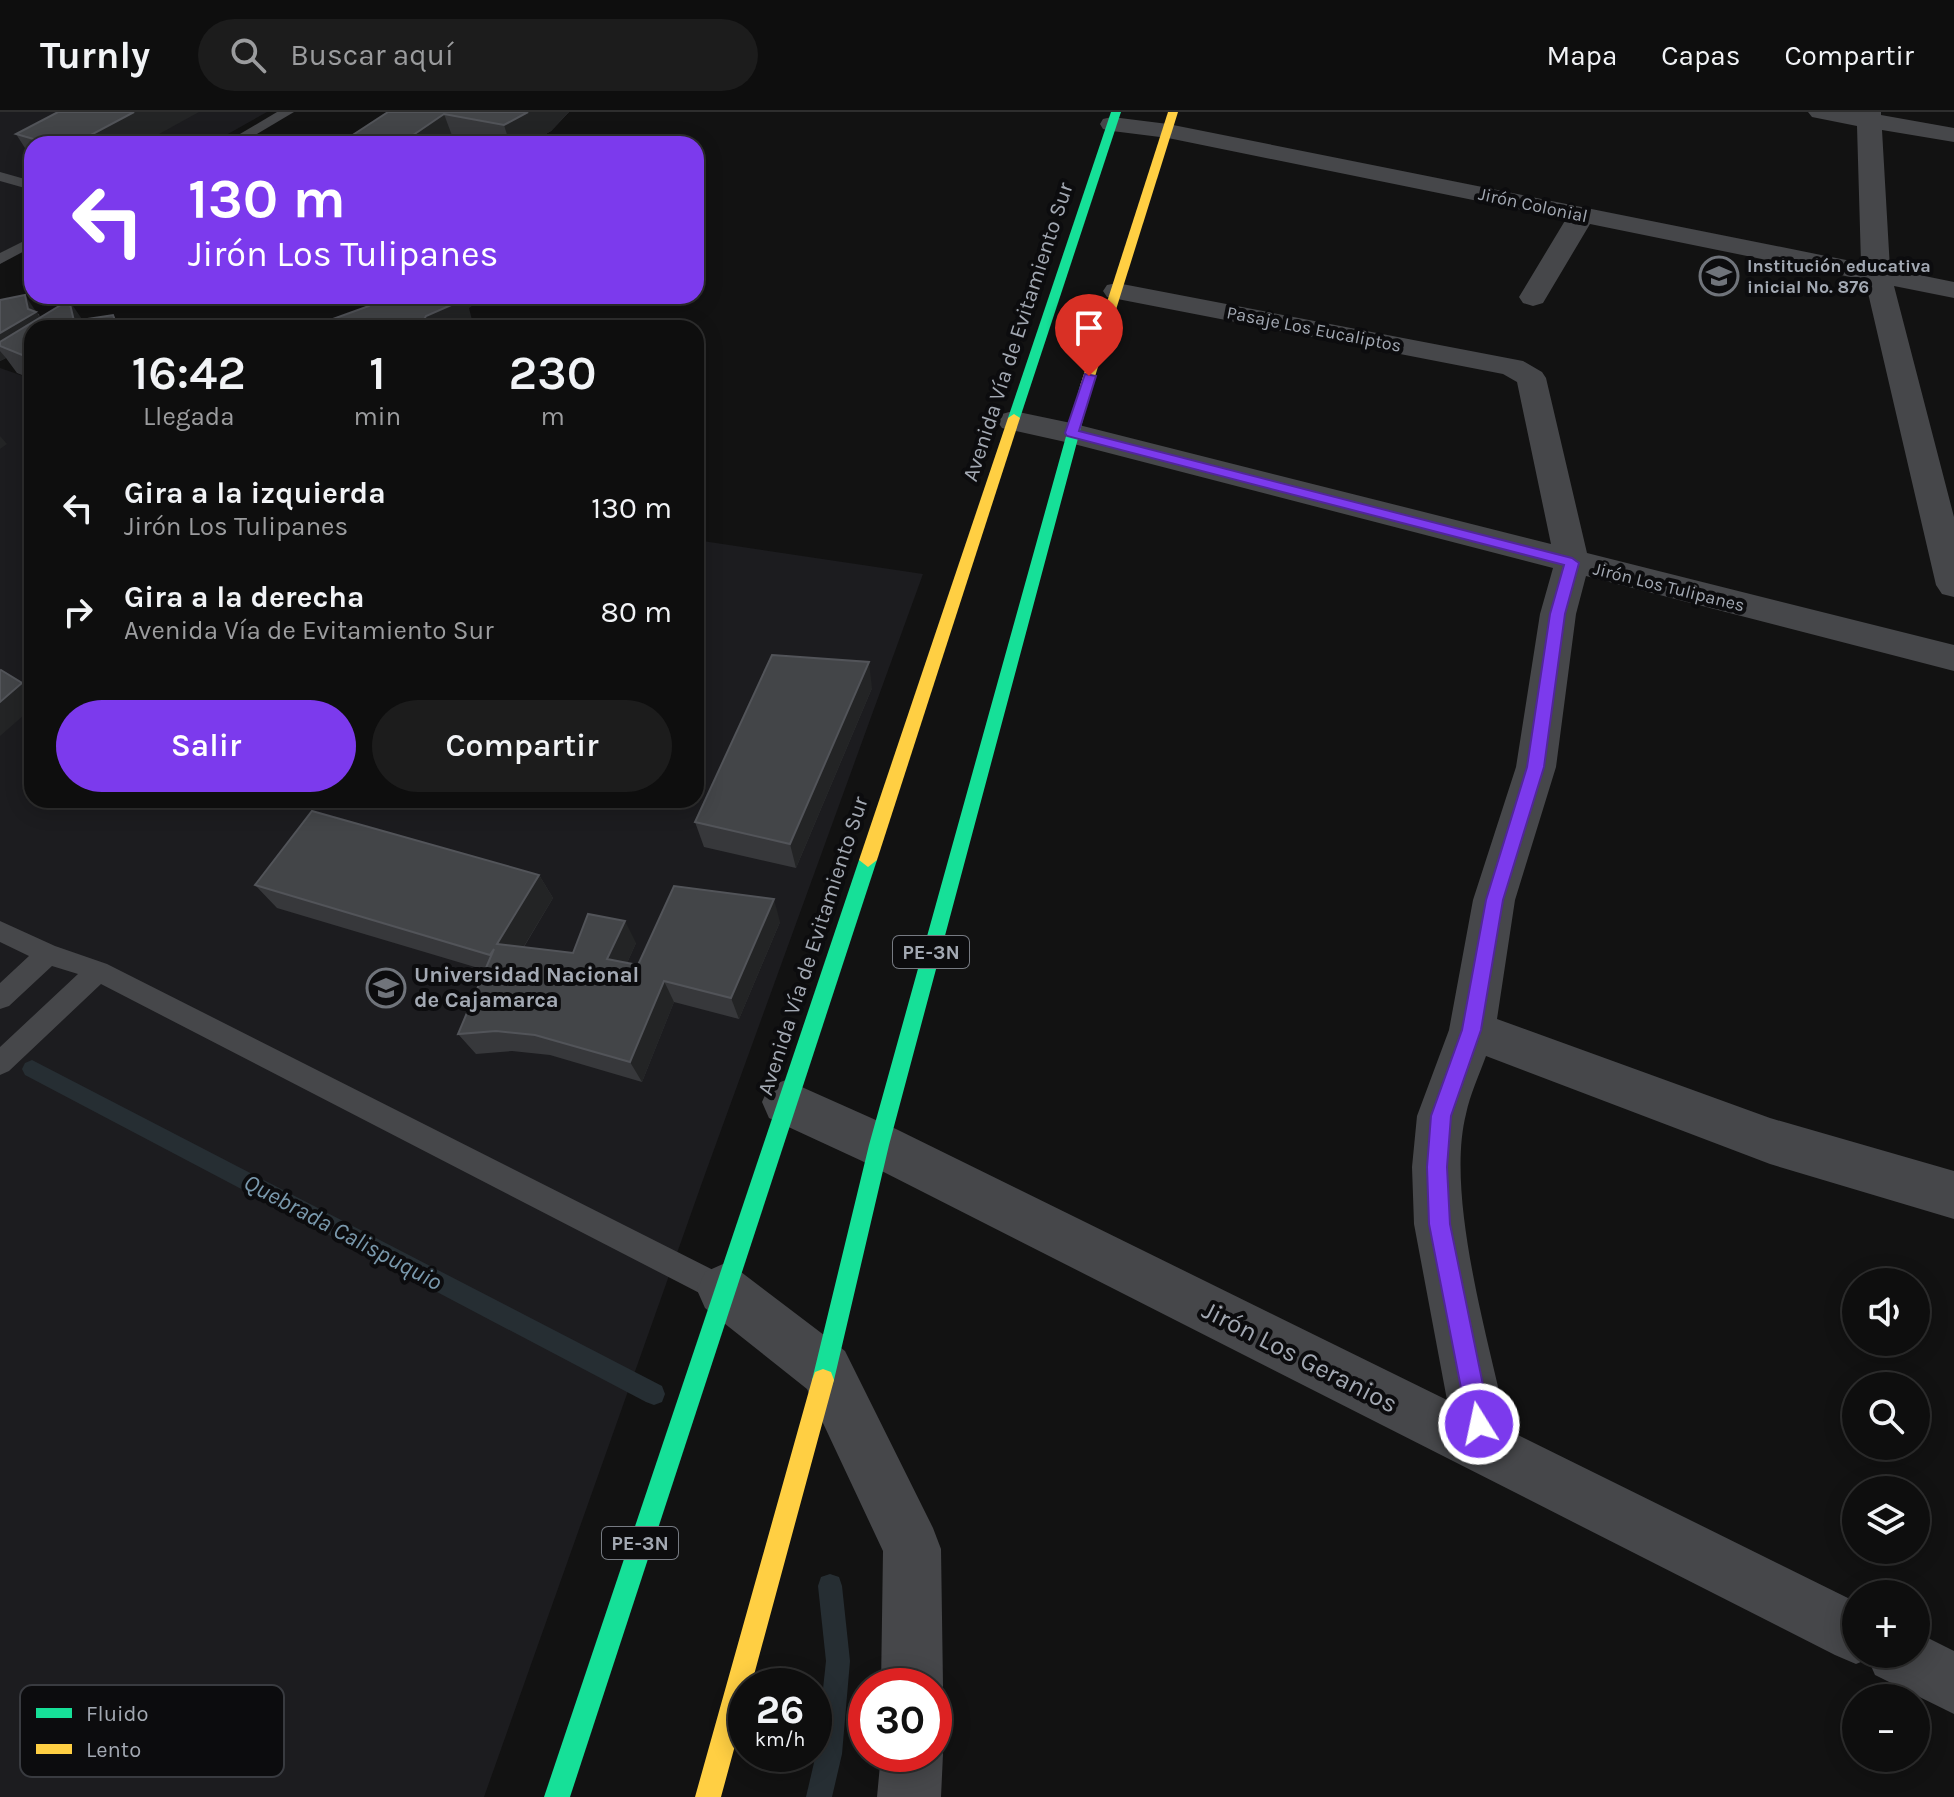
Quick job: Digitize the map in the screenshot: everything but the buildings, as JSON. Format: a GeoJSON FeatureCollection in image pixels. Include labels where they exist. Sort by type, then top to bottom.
{"type":"FeatureCollection","features":[{"type":"Feature","properties":{"kind":"highway","name":"Avenida Vía de Evitamiento Sur"},"geometry":{"type":"LineString","coordinates":[[557,1797],[1114,118]]}},
{"type":"Feature","properties":{"kind":"highway","name":"PE-3N"},"geometry":{"type":"LineString","coordinates":[[708,1797],[826,1370],[879,1145],[1071,433],[1171,122]]}},
{"type":"Feature","properties":{"kind":"street"},"geometry":{"type":"LineString","coordinates":[[1820,112],[1870,117],[1954,135]]}},
{"type":"Feature","properties":{"kind":"street"},"geometry":{"type":"LineString","coordinates":[[1870,117],[1874,261],[1954,585]]}},
{"type":"Feature","properties":{"kind":"street","name":"Jirón Colonial"},"geometry":{"type":"LineString","coordinates":[[1114,118],[1171,122],[1582,215],[1954,290]]}},
{"type":"Feature","properties":{"kind":"street"},"geometry":{"type":"LineString","coordinates":[[1533,297],[1582,215]]}},
{"type":"Feature","properties":{"kind":"street","name":"Pasaje Los Eucaliptos"},"geometry":{"type":"LineString","coordinates":[[1117,291],[1512,367],[1531,378],[1572,563]]}},
{"type":"Feature","properties":{"kind":"street","name":"Jirón Los Tulipanes"},"geometry":{"type":"LineString","coordinates":[[1013,421],[1071,433],[1954,658]]}},
{"type":"Feature","properties":{"kind":"street"},"geometry":{"type":"LineString","coordinates":[[1484,1450],[1439,1224],[1437,1167],[1441,1116],[1472,1030],[1494,900],[1536,767],[1558,614],[1572,563]]}},
{"type":"Feature","properties":{"kind":"street"},"geometry":{"type":"LineString","coordinates":[[1472,1030],[1770,1141],[1954,1195]]}},
{"type":"Feature","properties":{"kind":"street","name":"Jirón Los Geranios"},"geometry":{"type":"LineString","coordinates":[[786,1102],[879,1145],[1842,1627]]}},
{"type":"Feature","properties":{"kind":"street"},"geometry":{"type":"LineString","coordinates":[[723,1290],[826,1370],[912,1549],[912,1668]]}},
{"type":"Feature","properties":{"kind":"street"},"geometry":{"type":"LineString","coordinates":[[1924,1668],[1954,1683]]}},
{"type":"Feature","properties":{"kind":"street"},"geometry":{"type":"LineString","coordinates":[[909,1797],[911,1772]]}},
{"type":"Feature","properties":{"kind":"lane"},"geometry":{"type":"LineString","coordinates":[[244,136],[287,112]]}},
{"type":"Feature","properties":{"kind":"lane"},"geometry":{"type":"LineString","coordinates":[[0,176],[24,184]]}},
{"type":"Feature","properties":{"kind":"lane"},"geometry":{"type":"LineString","coordinates":[[0,259],[24,246]]}},
{"type":"Feature","properties":{"kind":"lane"},"geometry":{"type":"LineString","coordinates":[[0,931],[48,954],[98,971],[723,1290]]}},
{"type":"Feature","properties":{"kind":"lane"},"geometry":{"type":"LineString","coordinates":[[0,998],[48,954]]}},
{"type":"Feature","properties":{"kind":"lane"},"geometry":{"type":"LineString","coordinates":[[0,1063],[98,971]]}},
{"type":"Feature","properties":{"kind":"shaded area"},"geometry":{"type":"Polygon","coordinates":[[[0,112],[267,112],[224,136],[24,136],[24,250],[0,264],[0,112]]]}},
{"type":"Feature","properties":{"kind":"shaded area","name":"Universidad Nacional de Cajamarca"},"geometry":{"type":"Polygon","coordinates":[[[0,368],[24,376],[24,808],[704,808],[704,541],[923,574],[704,1177],[484,1797],[0,1797],[0,368]]]}},
{"type":"Feature","properties":{"kind":"waterway","name":"Quebrada Calispuquio"},"geometry":{"type":"LineString","coordinates":[[32,1069],[654,1394]]}},
{"type":"Feature","properties":{"kind":"waterway","name":"Quebrada Calispuquio"},"geometry":{"type":"LineString","coordinates":[[819,1797],[829,1754],[838,1661],[830,1586]]}},
{"type":"Feature","properties":{"kind":"traffic: fast"},"geometry":{"type":"LineString","coordinates":[[1014,418],[1116,112]]}},
{"type":"Feature","properties":{"kind":"traffic: fast"},"geometry":{"type":"LineString","coordinates":[[823,1380],[879,1145],[1086,386]]}},
{"type":"Feature","properties":{"kind":"traffic: fast"},"geometry":{"type":"LineString","coordinates":[[557,1797],[868,860]]}},
{"type":"Feature","properties":{"kind":"traffic: slow"},"geometry":{"type":"LineString","coordinates":[[1086,386],[1173,112]]}},
{"type":"Feature","properties":{"kind":"traffic: slow"},"geometry":{"type":"LineString","coordinates":[[868,860],[1014,418]]}},
{"type":"Feature","properties":{"kind":"traffic: slow"},"geometry":{"type":"LineString","coordinates":[[708,1797],[823,1380]]}},
{"type":"Feature","properties":{"kind":"place","name":"Institución educativa inicial No. 876"},"geometry":{"type":"Point","coordinates":[1719,276]}},
{"type":"Feature","properties":{"kind":"place","name":"Universidad Nacional de Cajamarca"},"geometry":{"type":"Point","coordinates":[386,988]}},
{"type":"Feature","properties":{"kind":"route"},"geometry":{"type":"LineString","coordinates":[[1089,376],[1071,433],[1572,563],[1558,614],[1536,767],[1494,900],[1472,1030],[1441,1116],[1437,1167],[1439,1224],[1479,1424]]}}]}
